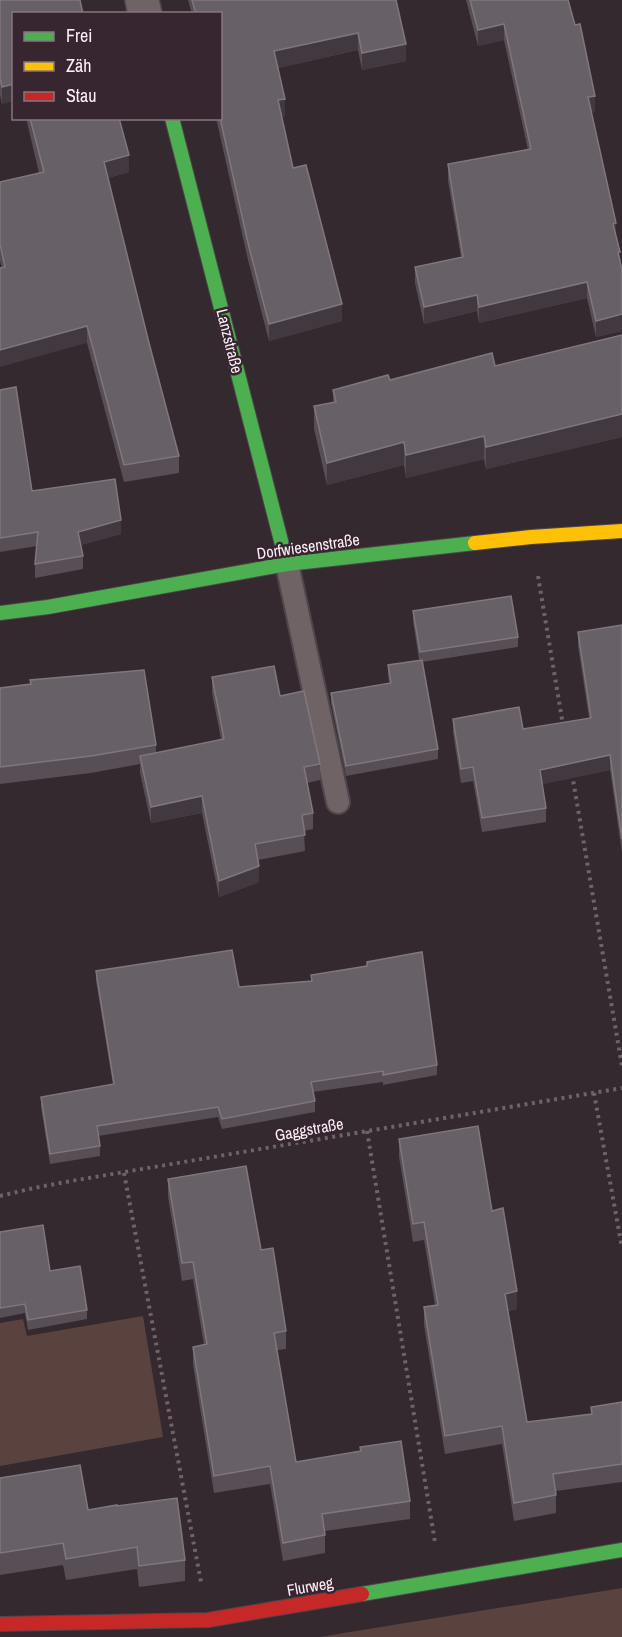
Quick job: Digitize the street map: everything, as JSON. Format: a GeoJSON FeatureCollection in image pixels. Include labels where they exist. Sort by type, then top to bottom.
{"type":"FeatureCollection","features":[{"type":"Feature","properties":{"kind":"street","name":"Lanzstraße"},"geometry":{"type":"LineString","coordinates":[[173,120],[287,564]]}},
{"type":"Feature","properties":{"kind":"street","name":"Dorfwiesenstraße"},"geometry":{"type":"LineString","coordinates":[[0,613],[48,607],[287,564],[531,537],[622,531]]}},
{"type":"Feature","properties":{"kind":"street","name":"Flurweg"},"geometry":{"type":"LineString","coordinates":[[0,1624],[208,1620],[622,1550]]}},
{"type":"Feature","properties":{"kind":"lane"},"geometry":{"type":"LineString","coordinates":[[287,564],[338,802]]}},
{"type":"Feature","properties":{"kind":"path"},"geometry":{"type":"LineString","coordinates":[[531,537],[563,725]]}},
{"type":"Feature","properties":{"kind":"path"},"geometry":{"type":"LineString","coordinates":[[571,772],[622,1066]]}},
{"type":"Feature","properties":{"kind":"path","name":"Gaggstraße"},"geometry":{"type":"LineString","coordinates":[[0,1196],[34,1188],[622,1088]]}},
{"type":"Feature","properties":{"kind":"path"},"geometry":{"type":"LineString","coordinates":[[594,1093],[622,1248]]}},
{"type":"Feature","properties":{"kind":"path"},"geometry":{"type":"LineString","coordinates":[[367,1131],[442,1580]]}},
{"type":"Feature","properties":{"kind":"path"},"geometry":{"type":"LineString","coordinates":[[124,1173],[208,1620]]}},
{"type":"Feature","properties":{"kind":"shaded area"},"geometry":{"type":"Polygon","coordinates":[[[143,1316],[163,1437],[0,1466],[0,1323],[23,1319],[27,1336],[143,1316]]]}},
{"type":"Feature","properties":{"kind":"shaded area"},"geometry":{"type":"Polygon","coordinates":[[[622,1588],[622,1637],[319,1637],[622,1588]]]}},
{"type":"Feature","properties":{"kind":"building"},"geometry":{"type":"Polygon","coordinates":[[[0,0],[80,0],[83,12],[12,12],[12,84],[2,87],[0,0]]]}},
{"type":"Feature","properties":{"kind":"building"},"geometry":{"type":"Polygon","coordinates":[[[192,0],[396,0],[406,44],[362,53],[358,33],[274,51],[285,99],[278,100],[293,168],[306,165],[342,304],[269,324],[220,120],[222,12],[195,12],[192,0]]]}},
{"type":"Feature","properties":{"kind":"building"},"geometry":{"type":"Polygon","coordinates":[[[470,0],[568,0],[575,25],[580,24],[595,96],[588,97],[616,223],[613,224],[622,270],[622,314],[596,321],[587,282],[479,307],[477,295],[424,307],[415,267],[463,257],[448,164],[531,149],[504,24],[478,30],[470,0]]]}},
{"type":"Feature","properties":{"kind":"building"},"geometry":{"type":"Polygon","coordinates":[[[31,120],[120,120],[129,155],[104,162],[179,456],[124,465],[87,326],[0,350],[0,268],[5,267],[0,244],[0,182],[44,172],[31,120]]]}},
{"type":"Feature","properties":{"kind":"building"},"geometry":{"type":"Polygon","coordinates":[[[622,335],[622,414],[486,447],[484,436],[406,455],[404,442],[327,463],[314,406],[336,402],[333,390],[388,375],[390,380],[492,353],[495,366],[622,335]]]}},
{"type":"Feature","properties":{"kind":"building"},"geometry":{"type":"Polygon","coordinates":[[[16,387],[32,491],[115,479],[121,520],[78,532],[83,556],[35,564],[38,532],[0,538],[0,390],[16,387]]]}},
{"type":"Feature","properties":{"kind":"building"},"geometry":{"type":"Polygon","coordinates":[[[511,596],[518,637],[420,652],[413,611],[511,596]]]}},
{"type":"Feature","properties":{"kind":"building"},"geometry":{"type":"Polygon","coordinates":[[[622,625],[622,839],[610,755],[540,770],[546,808],[482,818],[473,767],[461,769],[453,719],[519,707],[523,729],[591,718],[578,632],[622,625]]]}},
{"type":"Feature","properties":{"kind":"building"},"geometry":{"type":"Polygon","coordinates":[[[422,660],[438,749],[346,766],[331,693],[391,683],[388,665],[422,660]]]}},
{"type":"Feature","properties":{"kind":"building"},"geometry":{"type":"Polygon","coordinates":[[[274,666],[280,696],[304,691],[320,764],[304,767],[313,813],[302,815],[305,835],[255,844],[259,866],[219,881],[202,796],[151,807],[140,756],[224,739],[212,677],[274,666]]]}},
{"type":"Feature","properties":{"kind":"building"},"geometry":{"type":"Polygon","coordinates":[[[144,670],[156,745],[91,756],[0,767],[0,688],[31,684],[30,680],[144,670]]]}},
{"type":"Feature","properties":{"kind":"building"},"geometry":{"type":"Polygon","coordinates":[[[232,950],[239,987],[312,981],[311,975],[367,966],[367,962],[422,952],[437,1065],[383,1075],[383,1071],[311,1082],[315,1101],[222,1119],[218,1107],[97,1126],[100,1146],[50,1154],[41,1097],[114,1084],[96,971],[232,950]]]}},
{"type":"Feature","properties":{"kind":"building"},"geometry":{"type":"Polygon","coordinates":[[[478,1126],[492,1211],[503,1208],[517,1291],[505,1294],[527,1422],[592,1414],[591,1407],[622,1402],[622,1464],[553,1474],[556,1495],[514,1503],[502,1426],[445,1436],[424,1307],[438,1305],[424,1222],[413,1224],[399,1139],[478,1126]]]}},
{"type":"Feature","properties":{"kind":"building"},"geometry":{"type":"Polygon","coordinates":[[[246,1166],[261,1250],[273,1248],[286,1331],[274,1333],[296,1462],[361,1451],[360,1447],[401,1441],[410,1501],[322,1514],[325,1535],[283,1543],[270,1466],[214,1476],[193,1347],[207,1344],[193,1262],[182,1263],[168,1179],[246,1166]]]}},
{"type":"Feature","properties":{"kind":"building"},"geometry":{"type":"Polygon","coordinates":[[[43,1225],[50,1271],[80,1266],[87,1310],[28,1320],[25,1304],[0,1308],[0,1232],[43,1225]]]}},
{"type":"Feature","properties":{"kind":"building"},"geometry":{"type":"Polygon","coordinates":[[[80,1465],[88,1510],[177,1498],[185,1560],[139,1566],[137,1547],[66,1559],[63,1543],[0,1553],[0,1478],[80,1465]]]}},
{"type":"Feature","properties":{"kind":"traffic: fast"},"geometry":{"type":"LineString","coordinates":[[173,120],[287,564]]}},
{"type":"Feature","properties":{"kind":"traffic: fast"},"geometry":{"type":"LineString","coordinates":[[0,613],[48,607],[287,564],[475,543]]}},
{"type":"Feature","properties":{"kind":"traffic: fast"},"geometry":{"type":"LineString","coordinates":[[362,1594],[622,1550]]}},
{"type":"Feature","properties":{"kind":"traffic: slow"},"geometry":{"type":"LineString","coordinates":[[475,543],[622,531]]}},
{"type":"Feature","properties":{"kind":"traffic: jam"},"geometry":{"type":"LineString","coordinates":[[0,1624],[208,1620],[362,1594]]}}]}
